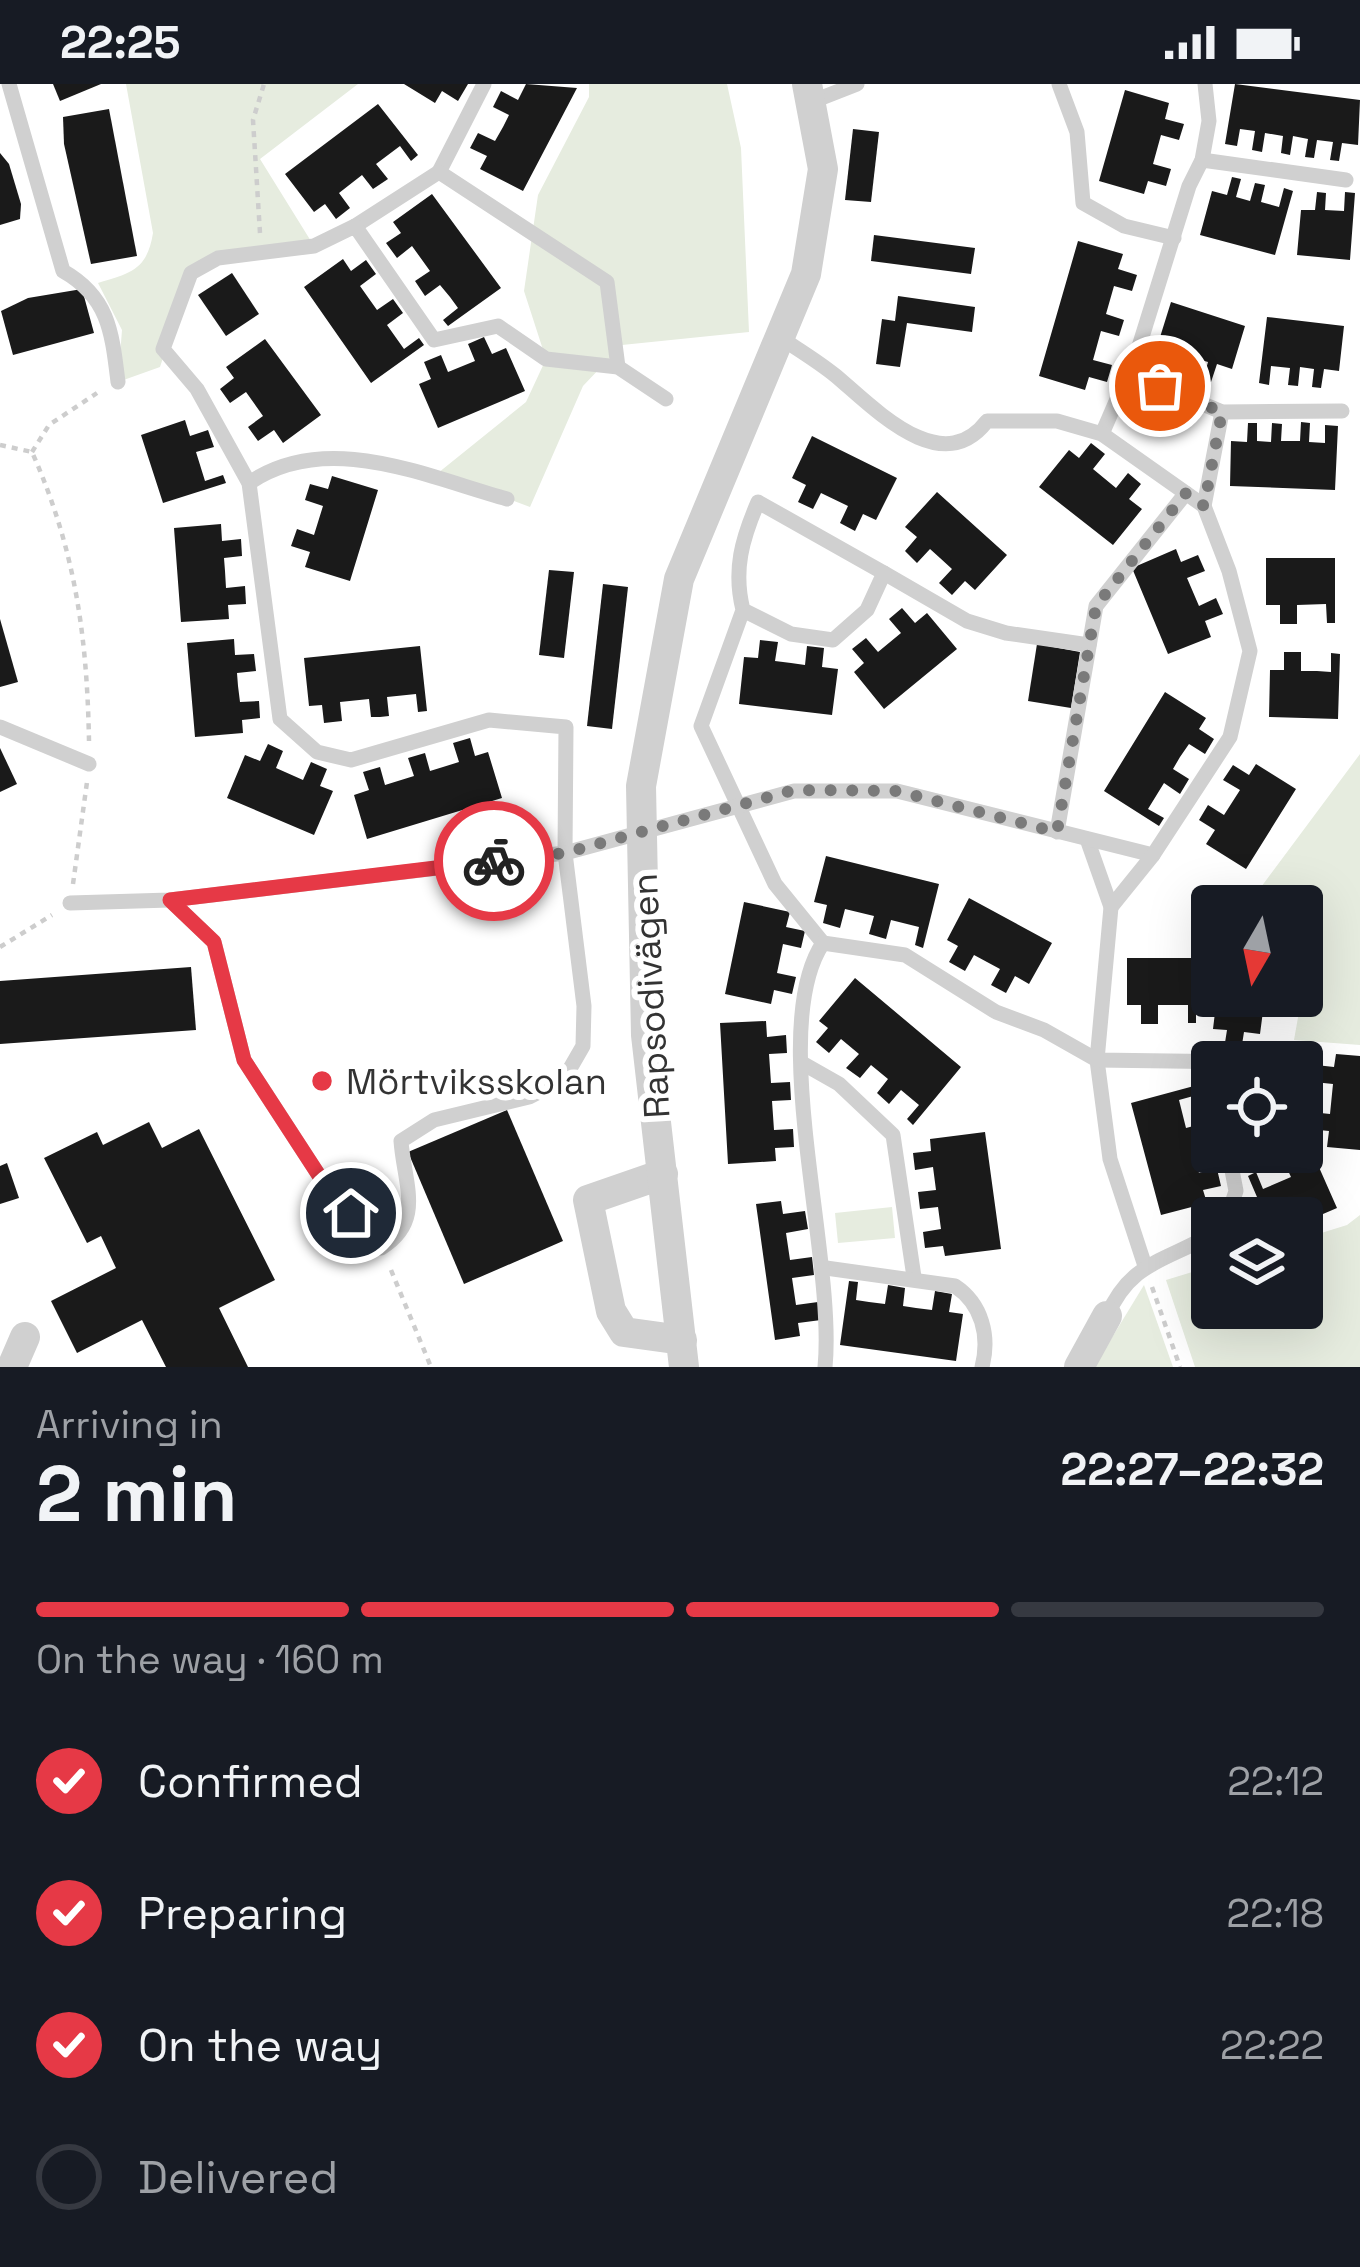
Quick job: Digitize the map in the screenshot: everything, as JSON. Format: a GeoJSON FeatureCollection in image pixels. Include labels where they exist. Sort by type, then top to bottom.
{"type":"FeatureCollection","features":[{"type":"Feature","properties":{"kind":"street","name":"Rapsodivägen"},"geometry":{"type":"LineString","coordinates":[[663,1174],[588,1200],[611,1311],[624,1332],[683,1354],[663,1174],[646,1035],[641,785],[679,579],[806,274],[823,169],[809,93]]}},
{"type":"Feature","properties":{"kind":"street"},"geometry":{"type":"LineString","coordinates":[[1079,1367],[1107,1316]]}},
{"type":"Feature","properties":{"kind":"street"},"geometry":{"type":"LineString","coordinates":[[11,1367],[26,1336]]}},
{"type":"Feature","properties":{"kind":"lane"},"geometry":{"type":"LineString","coordinates":[[9,84],[63,271],[90,286],[112,332],[118,382]]}},
{"type":"Feature","properties":{"kind":"lane"},"geometry":{"type":"LineString","coordinates":[[170,900],[214,942],[244,1060],[320,1177],[381,1248],[402,1235],[412,1207],[401,1141],[434,1120],[547,1088],[564,1078],[583,1046],[584,1006],[565,853],[566,727],[489,720],[351,760],[317,752],[280,719],[249,483],[197,389],[163,349],[191,272],[218,258],[314,246],[355,226],[439,172],[484,84]]}},
{"type":"Feature","properties":{"kind":"lane","name":"Rapsodivägen"},"geometry":{"type":"LineString","coordinates":[[809,93],[857,84]]}},
{"type":"Feature","properties":{"kind":"lane"},"geometry":{"type":"LineString","coordinates":[[1059,84],[1077,132],[1083,203],[1124,226],[1174,238]]}},
{"type":"Feature","properties":{"kind":"lane"},"geometry":{"type":"LineString","coordinates":[[1102,434],[1129,373],[1202,160],[1209,121],[1205,84]]}},
{"type":"Feature","properties":{"kind":"lane"},"geometry":{"type":"LineString","coordinates":[[1202,160],[1346,180]]}},
{"type":"Feature","properties":{"kind":"lane"},"geometry":{"type":"LineString","coordinates":[[439,172],[607,282],[618,367]]}},
{"type":"Feature","properties":{"kind":"lane"},"geometry":{"type":"LineString","coordinates":[[355,226],[434,340],[498,326],[546,359],[618,367],[666,399]]}},
{"type":"Feature","properties":{"kind":"lane"},"geometry":{"type":"LineString","coordinates":[[781,338],[904,431],[928,442],[955,446],[974,437],[987,421],[1057,421],[1102,434],[1204,506]]}},
{"type":"Feature","properties":{"kind":"lane"},"geometry":{"type":"LineString","coordinates":[[1129,373],[1222,412],[1342,411]]}},
{"type":"Feature","properties":{"kind":"lane"},"geometry":{"type":"LineString","coordinates":[[1111,908],[1154,855],[1231,737],[1250,651],[1229,571],[1204,506],[1222,412]]}},
{"type":"Feature","properties":{"kind":"lane"},"geometry":{"type":"LineString","coordinates":[[249,483],[273,467],[330,455],[507,499]]}},
{"type":"Feature","properties":{"kind":"lane"},"geometry":{"type":"LineString","coordinates":[[1057,832],[1096,606],[1186,493]]}},
{"type":"Feature","properties":{"kind":"lane"},"geometry":{"type":"LineString","coordinates":[[1089,645],[1006,633],[967,621],[758,502],[741,542],[737,584],[743,610],[701,726],[775,884],[824,943],[905,956],[996,1012],[1044,1030],[1097,1060],[1191,1065]]}},
{"type":"Feature","properties":{"kind":"lane"},"geometry":{"type":"LineString","coordinates":[[743,610],[790,634],[833,640],[867,610],[884,573]]}},
{"type":"Feature","properties":{"kind":"lane"},"geometry":{"type":"LineString","coordinates":[[0,727],[89,764]]}},
{"type":"Feature","properties":{"kind":"lane"},"geometry":{"type":"LineString","coordinates":[[70,903],[170,900],[565,853],[794,790],[897,791],[1154,855]]}},
{"type":"Feature","properties":{"kind":"lane"},"geometry":{"type":"LineString","coordinates":[[1087,839],[1111,908],[1097,1060],[1110,1159],[1145,1266]]}},
{"type":"Feature","properties":{"kind":"lane"},"geometry":{"type":"LineString","coordinates":[[824,943],[805,989],[802,1063],[826,1268],[825,1367]]}},
{"type":"Feature","properties":{"kind":"lane"},"geometry":{"type":"LineString","coordinates":[[802,1063],[839,1084],[893,1135],[914,1277]]}},
{"type":"Feature","properties":{"kind":"lane"},"geometry":{"type":"LineString","coordinates":[[1107,1316],[1121,1284],[1145,1266],[1191,1244]]}},
{"type":"Feature","properties":{"kind":"lane"},"geometry":{"type":"LineString","coordinates":[[826,1268],[956,1286],[971,1297],[985,1333],[982,1367]]}},
{"type":"Feature","properties":{"kind":"path"},"geometry":{"type":"LineString","coordinates":[[262,251],[254,121],[264,84]]}},
{"type":"Feature","properties":{"kind":"path"},"geometry":{"type":"LineString","coordinates":[[32,452],[49,424],[118,382]]}},
{"type":"Feature","properties":{"kind":"path"},"geometry":{"type":"LineString","coordinates":[[0,445],[32,452]]}},
{"type":"Feature","properties":{"kind":"path"},"geometry":{"type":"LineString","coordinates":[[0,947],[70,903],[89,764],[81,617],[62,522],[32,452]]}},
{"type":"Feature","properties":{"kind":"path"},"geometry":{"type":"LineString","coordinates":[[381,1248],[431,1367]]}},
{"type":"Feature","properties":{"kind":"path"},"geometry":{"type":"LineString","coordinates":[[1145,1266],[1180,1367]]}},
{"type":"Feature","properties":{"kind":"shaded area"},"geometry":{"type":"Polygon","coordinates":[[[126,84],[358,84],[260,159],[314,246],[251,252],[191,272],[160,367],[118,382],[122,330],[98,283],[136,268],[147,255],[153,233],[126,84]]]}},
{"type":"Feature","properties":{"kind":"shaded area"},"geometry":{"type":"Polygon","coordinates":[[[589,84],[727,84],[741,148],[749,332],[622,345],[583,386],[530,507],[438,473],[526,402],[546,359],[524,291],[538,195],[589,97],[589,84]]]}},
{"type":"Feature","properties":{"kind":"shaded area"},"geometry":{"type":"Polygon","coordinates":[[[1360,754],[1360,1045],[1294,1040],[1298,1017],[1323,1017],[1323,885],[1263,885],[1360,754]]]}},
{"type":"Feature","properties":{"kind":"shaded area"},"geometry":{"type":"Polygon","coordinates":[[[892,1207],[895,1238],[838,1243],[835,1213],[892,1207]]]}},
{"type":"Feature","properties":{"kind":"shaded area"},"geometry":{"type":"Polygon","coordinates":[[[1360,1215],[1360,1367],[1195,1367],[1166,1280],[1191,1272],[1191,1329],[1323,1329],[1323,1232],[1360,1215]]]}},
{"type":"Feature","properties":{"kind":"shaded area"},"geometry":{"type":"Polygon","coordinates":[[[1144,1285],[1173,1367],[1094,1367],[1144,1285]]]}},
{"type":"Feature","properties":{"kind":"building"},"geometry":{"type":"Polygon","coordinates":[[[53,84],[101,84],[60,101],[53,84]]]}},
{"type":"Feature","properties":{"kind":"building"},"geometry":{"type":"Polygon","coordinates":[[[404,84],[468,84],[458,101],[442,91],[435,103],[404,84]]]}},
{"type":"Feature","properties":{"kind":"building"},"geometry":{"type":"Polygon","coordinates":[[[526,84],[577,88],[523,191],[480,169],[487,156],[470,148],[478,133],[495,141],[509,115],[493,107],[501,91],[518,100],[526,84]]]}},
{"type":"Feature","properties":{"kind":"building"},"geometry":{"type":"Polygon","coordinates":[[[1235,84],[1360,100],[1358,145],[1342,143],[1339,161],[1330,160],[1333,142],[1317,140],[1314,158],[1305,157],[1308,139],[1293,136],[1290,155],[1281,153],[1283,136],[1265,133],[1262,152],[1252,150],[1255,131],[1240,129],[1237,146],[1225,144],[1235,84]]]}},
{"type":"Feature","properties":{"kind":"building"},"geometry":{"type":"Polygon","coordinates":[[[1125,90],[1169,103],[1165,119],[1184,124],[1179,140],[1161,135],[1153,164],[1171,169],[1166,186],[1148,181],[1144,194],[1099,181],[1125,90]]]}},
{"type":"Feature","properties":{"kind":"building"},"geometry":{"type":"Polygon","coordinates":[[[378,104],[418,155],[411,161],[400,146],[376,164],[388,179],[373,189],[362,175],[339,193],[350,208],[336,219],[325,204],[314,212],[285,174],[378,104]]]}},
{"type":"Feature","properties":{"kind":"building"},"geometry":{"type":"Polygon","coordinates":[[[109,109],[137,256],[91,264],[64,144],[63,117],[109,109]]]}},
{"type":"Feature","properties":{"kind":"building"},"geometry":{"type":"Polygon","coordinates":[[[853,129],[879,132],[871,202],[845,200],[853,129]]]}},
{"type":"Feature","properties":{"kind":"building"},"geometry":{"type":"Polygon","coordinates":[[[0,153],[9,164],[21,204],[20,219],[0,225],[0,153]]]}},
{"type":"Feature","properties":{"kind":"building"},"geometry":{"type":"Polygon","coordinates":[[[1232,177],[1241,179],[1236,197],[1250,201],[1255,183],[1265,185],[1261,202],[1279,207],[1284,188],[1293,191],[1275,255],[1200,235],[1212,191],[1227,195],[1232,177]]]}},
{"type":"Feature","properties":{"kind":"building"},"geometry":{"type":"Polygon","coordinates":[[[1317,192],[1326,193],[1325,210],[1344,211],[1345,192],[1355,193],[1350,260],[1297,255],[1301,210],[1315,210],[1317,192]]]}},
{"type":"Feature","properties":{"kind":"building"},"geometry":{"type":"Polygon","coordinates":[[[432,194],[501,288],[448,326],[443,320],[458,308],[440,285],[425,296],[415,281],[430,271],[412,246],[397,258],[386,243],[401,233],[393,222],[432,194]]]}},
{"type":"Feature","properties":{"kind":"building"},"geometry":{"type":"Polygon","coordinates":[[[874,235],[975,248],[971,274],[871,261],[874,235]]]}},
{"type":"Feature","properties":{"kind":"building"},"geometry":{"type":"Polygon","coordinates":[[[1078,241],[1123,254],[1118,269],[1137,275],[1132,291],[1114,286],[1106,314],[1124,320],[1119,336],[1101,331],[1093,360],[1112,365],[1107,382],[1089,377],[1085,390],[1039,376],[1078,241]]]}},
{"type":"Feature","properties":{"kind":"building"},"geometry":{"type":"Polygon","coordinates":[[[343,259],[351,271],[366,260],[376,274],[360,286],[377,310],[393,299],[403,313],[387,325],[404,349],[419,338],[424,345],[371,383],[304,287],[343,259]]]}},
{"type":"Feature","properties":{"kind":"building"},"geometry":{"type":"Polygon","coordinates":[[[232,273],[259,314],[226,336],[198,295],[232,273]]]}},
{"type":"Feature","properties":{"kind":"building"},"geometry":{"type":"Polygon","coordinates":[[[82,289],[94,333],[13,355],[1,311],[28,298],[82,289]]]}},
{"type":"Feature","properties":{"kind":"building"},"geometry":{"type":"Polygon","coordinates":[[[898,296],[975,307],[972,332],[907,323],[900,367],[876,364],[882,319],[895,321],[898,296]]]}},
{"type":"Feature","properties":{"kind":"building"},"geometry":{"type":"Polygon","coordinates":[[[1171,302],[1245,326],[1232,369],[1217,364],[1211,382],[1203,380],[1208,362],[1194,358],[1189,376],[1179,373],[1184,357],[1166,351],[1161,369],[1151,366],[1171,302]]]}},
{"type":"Feature","properties":{"kind":"building"},"geometry":{"type":"Polygon","coordinates":[[[1267,317],[1344,326],[1339,371],[1324,369],[1321,388],[1312,387],[1314,369],[1300,367],[1298,386],[1288,385],[1290,368],[1271,366],[1269,385],[1259,383],[1267,317]]]}},
{"type":"Feature","properties":{"kind":"building"},"geometry":{"type":"Polygon","coordinates":[[[484,337],[492,354],[506,348],[525,391],[438,428],[419,384],[431,379],[424,362],[441,355],[448,372],[475,361],[468,344],[484,337]]]}},
{"type":"Feature","properties":{"kind":"building"},"geometry":{"type":"Polygon","coordinates":[[[265,339],[321,415],[283,443],[274,430],[258,441],[248,427],[263,416],[246,392],[230,403],[220,389],[234,378],[226,367],[265,339]]]}},
{"type":"Feature","properties":{"kind":"building"},"geometry":{"type":"Polygon","coordinates":[[[185,420],[190,436],[208,430],[214,447],[196,452],[205,481],[223,475],[226,483],[163,503],[141,435],[185,420]]]}},
{"type":"Feature","properties":{"kind":"building"},"geometry":{"type":"Polygon","coordinates":[[[1301,422],[1310,423],[1309,442],[1325,443],[1325,425],[1338,426],[1335,490],[1230,486],[1231,441],[1247,442],[1248,423],[1257,423],[1257,441],[1271,442],[1272,423],[1282,424],[1281,441],[1300,441],[1301,422]]]}},
{"type":"Feature","properties":{"kind":"building"},"geometry":{"type":"Polygon","coordinates":[[[812,436],[897,478],[876,520],[863,514],[855,531],[840,523],[848,506],[821,493],[813,509],[798,502],[806,485],[792,478],[812,436]]]}},
{"type":"Feature","properties":{"kind":"building"},"geometry":{"type":"Polygon","coordinates":[[[1091,443],[1105,454],[1093,469],[1116,488],[1128,473],[1141,484],[1129,499],[1142,509],[1113,545],[1039,487],[1069,450],[1079,458],[1091,443]]]}},
{"type":"Feature","properties":{"kind":"building"},"geometry":{"type":"Polygon","coordinates":[[[332,476],[378,490],[350,581],[305,567],[310,552],[291,546],[297,529],[314,535],[323,506],[305,500],[310,484],[328,489],[332,476]]]}},
{"type":"Feature","properties":{"kind":"building"},"geometry":{"type":"Polygon","coordinates":[[[937,492],[1007,555],[975,590],[965,581],[952,595],[939,583],[952,569],[930,549],[917,563],[905,551],[917,537],[905,527],[937,492]]]}},
{"type":"Feature","properties":{"kind":"building"},"geometry":{"type":"Polygon","coordinates":[[[221,524],[222,541],[241,539],[242,556],[224,558],[226,588],[245,586],[246,604],[228,605],[229,619],[181,622],[174,528],[221,524]]]}},
{"type":"Feature","properties":{"kind":"building"},"geometry":{"type":"Polygon","coordinates":[[[1176,549],[1181,562],[1198,555],[1205,571],[1187,578],[1199,606],[1216,598],[1223,614],[1205,621],[1211,637],[1168,654],[1132,568],[1176,549]]]}},
{"type":"Feature","properties":{"kind":"building"},"geometry":{"type":"Polygon","coordinates":[[[1266,558],[1335,558],[1335,623],[1327,623],[1326,604],[1297,605],[1297,624],[1280,624],[1280,605],[1266,605],[1266,558]]]}},
{"type":"Feature","properties":{"kind":"building"},"geometry":{"type":"Polygon","coordinates":[[[549,570],[574,572],[564,658],[539,655],[549,570]]]}},
{"type":"Feature","properties":{"kind":"building"},"geometry":{"type":"Polygon","coordinates":[[[603,584],[628,587],[612,729],[587,726],[603,584]]]}},
{"type":"Feature","properties":{"kind":"building"},"geometry":{"type":"Polygon","coordinates":[[[902,608],[915,623],[927,613],[957,649],[884,709],[854,672],[864,663],[852,649],[866,638],[878,652],[901,633],[889,619],[902,608]]]}},
{"type":"Feature","properties":{"kind":"building"},"geometry":{"type":"Polygon","coordinates":[[[0,619],[18,682],[0,687],[0,619]]]}},
{"type":"Feature","properties":{"kind":"building"},"geometry":{"type":"Polygon","coordinates":[[[234,639],[235,655],[254,654],[256,671],[237,673],[238,686],[240,702],[259,701],[260,718],[242,720],[243,733],[195,737],[187,643],[234,639]]]}},
{"type":"Feature","properties":{"kind":"building"},"geometry":{"type":"Polygon","coordinates":[[[760,640],[778,642],[775,661],[805,665],[807,646],[824,648],[822,667],[838,669],[832,715],[739,704],[744,657],[758,658],[760,640]]]}},
{"type":"Feature","properties":{"kind":"building"},"geometry":{"type":"Polygon","coordinates":[[[1037,644],[1080,652],[1071,708],[1028,701],[1037,644]]]}},
{"type":"Feature","properties":{"kind":"building"},"geometry":{"type":"Polygon","coordinates":[[[420,646],[427,711],[418,712],[416,694],[387,697],[389,716],[371,717],[369,699],[340,702],[342,721],[324,723],[322,705],[309,706],[304,658],[420,646]]]}},
{"type":"Feature","properties":{"kind":"building"},"geometry":{"type":"Polygon","coordinates":[[[1284,652],[1301,652],[1301,671],[1331,672],[1331,653],[1340,654],[1338,719],[1269,717],[1270,670],[1284,670],[1284,652]]]}},
{"type":"Feature","properties":{"kind":"building"},"geometry":{"type":"Polygon","coordinates":[[[1165,692],[1206,718],[1199,729],[1214,739],[1205,754],[1189,744],[1180,757],[1173,769],[1189,779],[1180,794],[1164,783],[1148,809],[1164,818],[1159,826],[1104,791],[1165,692]]]}},
{"type":"Feature","properties":{"kind":"building"},"geometry":{"type":"Polygon","coordinates":[[[470,738],[475,756],[488,752],[502,798],[367,839],[354,795],[369,790],[363,772],[380,767],[385,785],[414,776],[408,758],[425,753],[430,771],[459,762],[453,743],[470,738]]]}},
{"type":"Feature","properties":{"kind":"building"},"geometry":{"type":"Polygon","coordinates":[[[268,744],[283,751],[276,768],[303,780],[311,762],[327,769],[320,786],[333,791],[314,835],[227,798],[245,755],[260,761],[268,744]]]}},
{"type":"Feature","properties":{"kind":"building"},"geometry":{"type":"Polygon","coordinates":[[[0,748],[17,784],[0,792],[0,748]]]}},
{"type":"Feature","properties":{"kind":"building"},"geometry":{"type":"Polygon","coordinates":[[[1256,764],[1296,789],[1246,869],[1206,844],[1215,830],[1199,820],[1208,805],[1224,815],[1240,790],[1223,780],[1233,765],[1249,775],[1256,764]]]}},
{"type":"Feature","properties":{"kind":"building"},"geometry":{"type":"Polygon","coordinates":[[[826,856],[939,884],[923,948],[915,945],[919,927],[891,920],[886,939],[869,934],[874,916],[845,909],[840,928],[823,923],[827,905],[814,902],[826,856]]]}},
{"type":"Feature","properties":{"kind":"building"},"geometry":{"type":"Polygon","coordinates":[[[969,898],[1052,943],[1029,984],[1015,976],[1006,993],[991,985],[1000,969],[974,955],[965,971],[949,962],[958,946],[947,940],[969,898]]]}},
{"type":"Feature","properties":{"kind":"building"},"geometry":{"type":"Polygon","coordinates":[[[744,902],[790,912],[786,927],[805,931],[801,948],[783,944],[777,973],[796,977],[792,994],[774,990],[771,1004],[725,994],[744,902]]]}},
{"type":"Feature","properties":{"kind":"building"},"geometry":{"type":"Polygon","coordinates":[[[1127,958],[1191,958],[1191,1017],[1196,1017],[1196,1023],[1188,1023],[1188,1005],[1158,1005],[1158,1024],[1141,1024],[1141,1005],[1127,1005],[1127,958]]]}},
{"type":"Feature","properties":{"kind":"building"},"geometry":{"type":"Polygon","coordinates":[[[191,967],[196,1030],[0,1044],[0,981],[191,967]]]}},
{"type":"Feature","properties":{"kind":"building"},"geometry":{"type":"Polygon","coordinates":[[[855,978],[961,1067],[913,1125],[907,1119],[919,1105],[901,1090],[889,1104],[877,1093],[888,1079],[871,1065],[860,1078],[846,1068],[859,1054],[841,1039],[829,1053],[816,1042],[828,1028],[819,1021],[855,978]]]}},
{"type":"Feature","properties":{"kind":"building"},"geometry":{"type":"Polygon","coordinates":[[[1214,1017],[1262,1017],[1260,1034],[1244,1032],[1243,1041],[1225,1041],[1227,1030],[1213,1029],[1214,1017]]]}},
{"type":"Feature","properties":{"kind":"building"},"geometry":{"type":"Polygon","coordinates":[[[766,1021],[767,1037],[786,1035],[787,1053],[769,1054],[771,1083],[790,1082],[791,1100],[772,1101],[774,1130],[793,1129],[794,1147],[775,1148],[776,1161],[728,1164],[720,1023],[766,1021]]]}},
{"type":"Feature","properties":{"kind":"building"},"geometry":{"type":"Polygon","coordinates":[[[1336,1054],[1360,1056],[1360,1150],[1327,1147],[1329,1131],[1323,1130],[1323,1113],[1330,1114],[1333,1084],[1323,1083],[1323,1066],[1334,1067],[1336,1054]]]}},
{"type":"Feature","properties":{"kind":"building"},"geometry":{"type":"Polygon","coordinates":[[[1191,1087],[1191,1097],[1179,1100],[1186,1128],[1191,1127],[1191,1173],[1218,1173],[1221,1186],[1203,1190],[1205,1197],[1191,1197],[1191,1207],[1161,1215],[1131,1103],[1191,1087]]]}},
{"type":"Feature","properties":{"kind":"building"},"geometry":{"type":"Polygon","coordinates":[[[507,1110],[563,1241],[464,1284],[408,1152],[507,1110]]]}},
{"type":"Feature","properties":{"kind":"building"},"geometry":{"type":"Polygon","coordinates":[[[149,1122],[162,1148],[199,1129],[275,1280],[219,1308],[248,1367],[166,1367],[142,1320],[77,1353],[51,1301],[116,1268],[101,1236],[87,1243],[44,1158],[97,1132],[103,1145],[149,1122]]]}},
{"type":"Feature","properties":{"kind":"building"},"geometry":{"type":"Polygon","coordinates":[[[985,1132],[1001,1249],[945,1256],[943,1246],[925,1248],[923,1232],[941,1229],[938,1207],[920,1209],[918,1192],[936,1190],[933,1167],[915,1170],[913,1153],[931,1151],[930,1139],[985,1132]]]}},
{"type":"Feature","properties":{"kind":"building"},"geometry":{"type":"Polygon","coordinates":[[[7,1163],[19,1198],[0,1204],[0,1166],[7,1163]]]}},
{"type":"Feature","properties":{"kind":"building"},"geometry":{"type":"Polygon","coordinates":[[[1256,1173],[1263,1189],[1291,1177],[1289,1173],[1322,1173],[1337,1208],[1323,1214],[1323,1197],[1257,1197],[1248,1176],[1256,1173]]]}},
{"type":"Feature","properties":{"kind":"building"},"geometry":{"type":"Polygon","coordinates":[[[781,1201],[783,1214],[805,1211],[808,1229],[786,1233],[790,1260],[812,1257],[814,1275],[792,1278],[796,1305],[818,1302],[821,1320],[798,1323],[800,1336],[775,1340],[756,1204],[781,1201]]]}},
{"type":"Feature","properties":{"kind":"building"},"geometry":{"type":"Polygon","coordinates":[[[849,1281],[858,1282],[856,1300],[885,1304],[888,1285],[905,1288],[903,1306],[916,1308],[932,1310],[935,1291],[952,1294],[949,1312],[963,1314],[956,1361],[840,1345],[849,1281]]]}},
{"type":"Feature","properties":{"kind":"way so far"},"geometry":{"type":"LineString","coordinates":[[494,861],[565,853],[794,790],[897,791],[1057,832],[1096,606],[1186,493],[1204,506],[1222,412],[1160,386]]}},
{"type":"Feature","properties":{"kind":"place","name":"Mörtviksskolan"},"geometry":{"type":"Point","coordinates":[322,1081]}},
{"type":"Feature","properties":{"kind":"route"},"geometry":{"type":"LineString","coordinates":[[351,1213],[320,1177],[244,1060],[214,942],[170,900],[494,861]]}}]}
